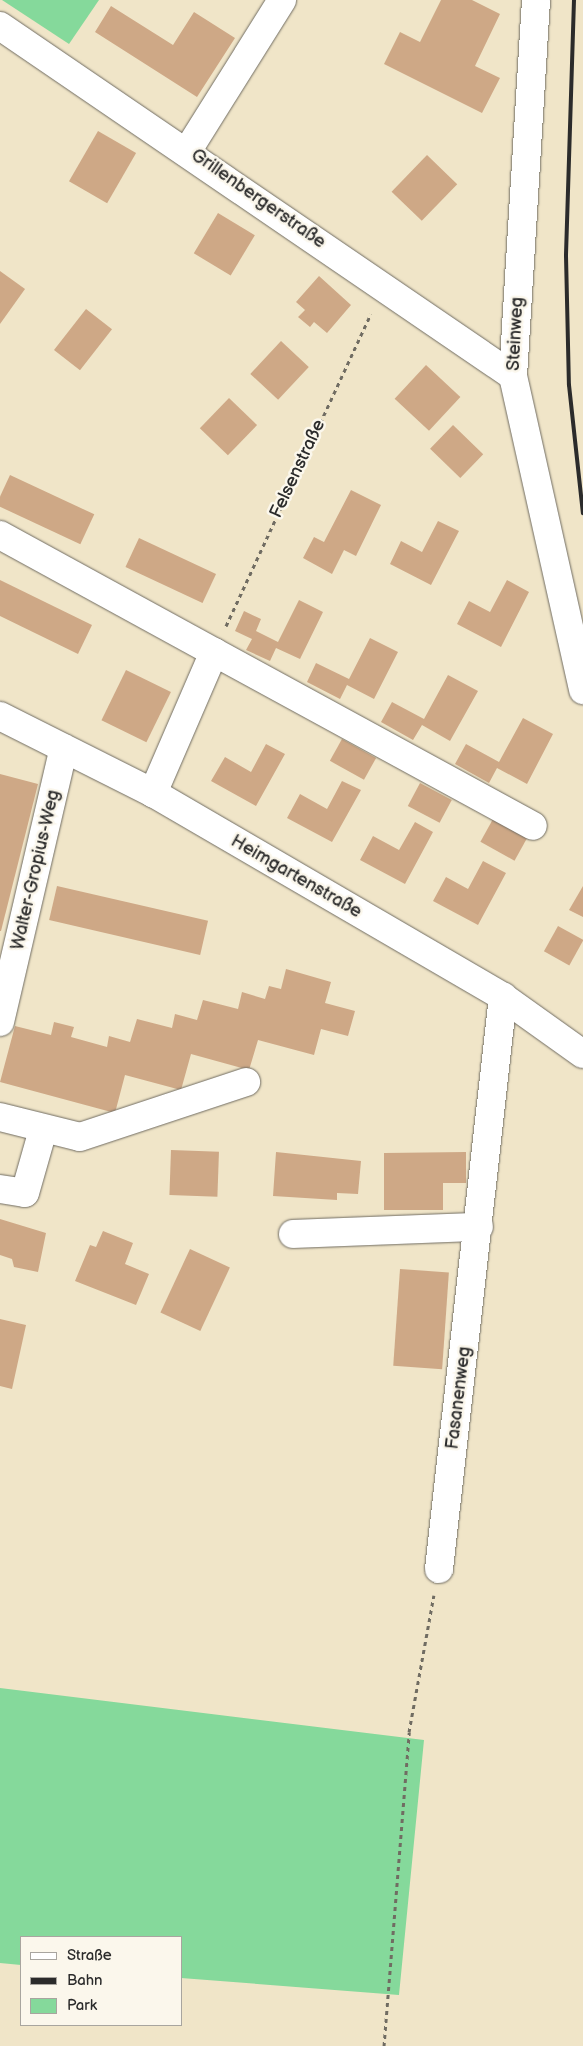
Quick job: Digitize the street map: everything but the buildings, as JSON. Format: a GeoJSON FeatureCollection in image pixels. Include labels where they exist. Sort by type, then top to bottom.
{"type":"FeatureCollection","features":[{"type":"Feature","properties":{"kind":"street"},"geometry":{"type":"LineString","coordinates":[[188,150],[282,0]]}},
{"type":"Feature","properties":{"kind":"street","name":"Steinweg"},"geometry":{"type":"LineString","coordinates":[[536,0],[513,376],[583,690]]}},
{"type":"Feature","properties":{"kind":"street","name":"Grillenbergerstraße"},"geometry":{"type":"LineString","coordinates":[[0,26],[188,150],[513,376]]}},
{"type":"Feature","properties":{"kind":"street"},"geometry":{"type":"LineString","coordinates":[[0,535],[532,826]]}},
{"type":"Feature","properties":{"kind":"street"},"geometry":{"type":"LineString","coordinates":[[153,793],[214,652]]}},
{"type":"Feature","properties":{"kind":"street","name":"Heimgartenstraße"},"geometry":{"type":"LineString","coordinates":[[0,716],[153,793],[503,998],[583,1054]]}},
{"type":"Feature","properties":{"kind":"street","name":"Walter-Gropius-Weg"},"geometry":{"type":"LineString","coordinates":[[0,1022],[64,748]]}},
{"type":"Feature","properties":{"kind":"street","name":"Fasanenweg"},"geometry":{"type":"LineString","coordinates":[[439,1569],[503,998]]}},
{"type":"Feature","properties":{"kind":"street"},"geometry":{"type":"LineString","coordinates":[[0,1117],[43,1130],[80,1136],[246,1082]]}},
{"type":"Feature","properties":{"kind":"street"},"geometry":{"type":"LineString","coordinates":[[0,1189],[25,1193],[43,1130]]}},
{"type":"Feature","properties":{"kind":"street"},"geometry":{"type":"LineString","coordinates":[[293,1234],[478,1227]]}},
{"type":"Feature","properties":{"kind":"path","name":"Felsenstraße"},"geometry":{"type":"LineString","coordinates":[[214,652],[384,286]]}},
{"type":"Feature","properties":{"kind":"path"},"geometry":{"type":"LineString","coordinates":[[384,2046],[409,1732],[439,1569]]}},
{"type":"Feature","properties":{"kind":"green space"},"geometry":{"type":"Polygon","coordinates":[[[2,0],[99,0],[69,44],[2,0]]]}},
{"type":"Feature","properties":{"kind":"green space"},"geometry":{"type":"Polygon","coordinates":[[[0,1688],[424,1740],[399,1995],[182,1978],[182,1936],[20,1936],[20,1965],[0,1963],[0,1688]]]}},
{"type":"Feature","properties":{"kind":"railway"},"geometry":{"type":"LineString","coordinates":[[574,0],[566,256],[569,385],[583,513]]}}]}
